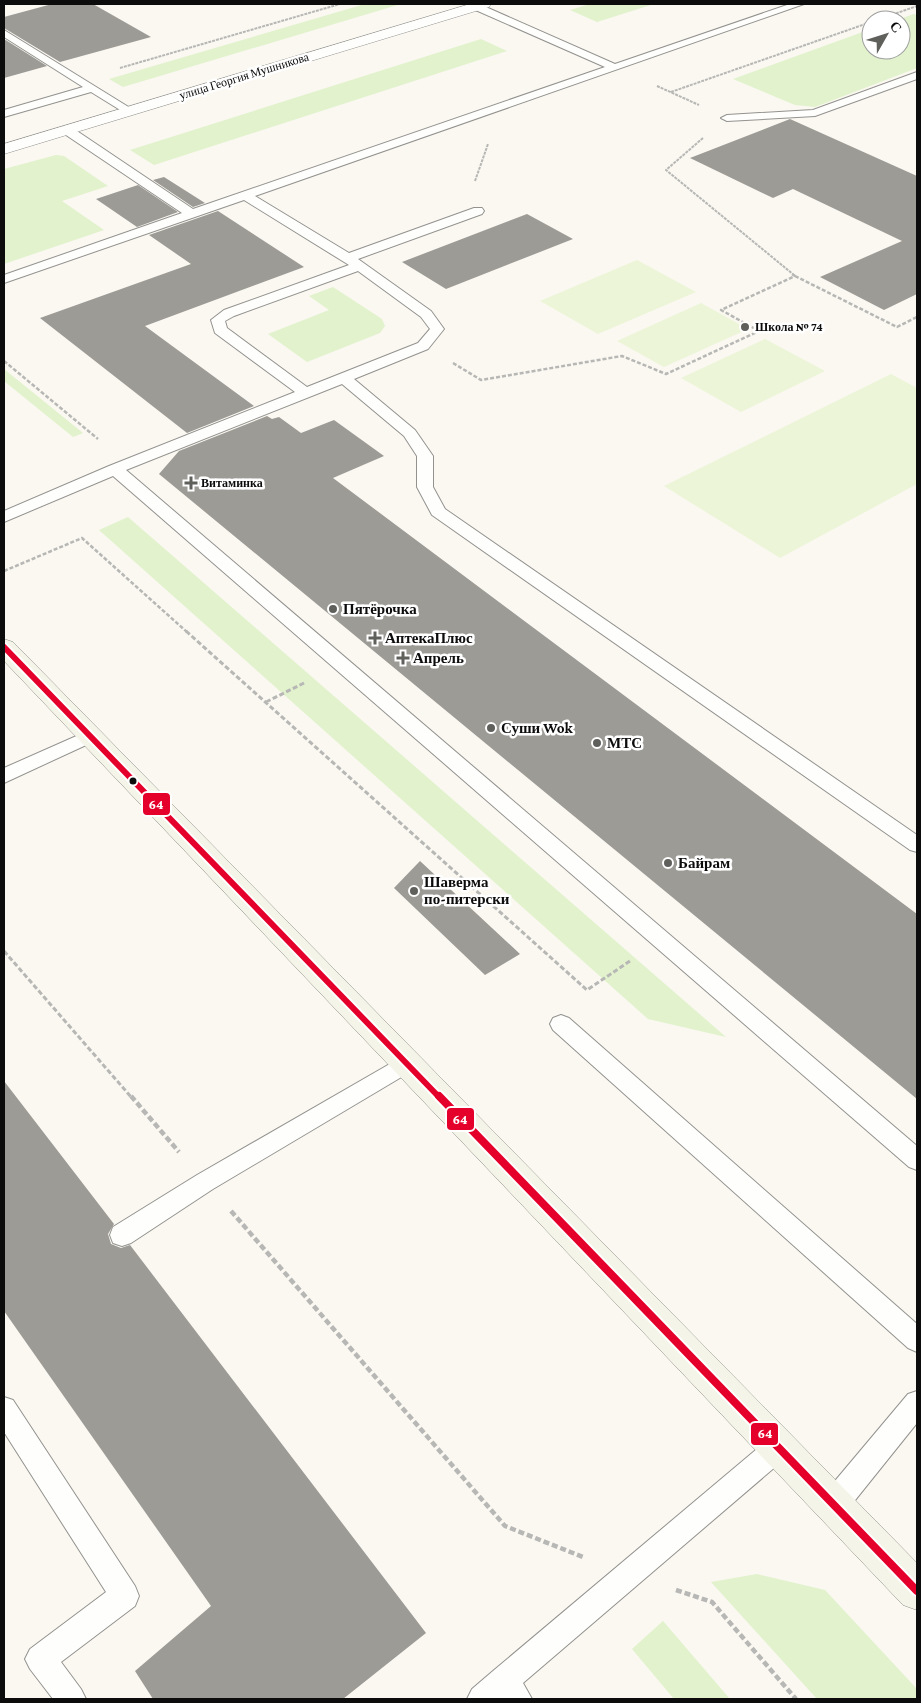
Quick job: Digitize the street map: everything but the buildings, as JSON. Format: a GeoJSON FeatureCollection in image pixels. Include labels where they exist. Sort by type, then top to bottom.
{"type":"FeatureCollection","features":[{"type":"Feature","properties":{"kind":"street","name":"улица Георгия Мушникова"},"geometry":{"type":"LineString","coordinates":[[4,149],[479,5]]}},
{"type":"Feature","properties":{"kind":"street"},"geometry":{"type":"LineString","coordinates":[[4,647],[917,1591]]}},
{"type":"Feature","properties":{"kind":"lane"},"geometry":{"type":"LineString","coordinates":[[4,279],[799,4]]}},
{"type":"Feature","properties":{"kind":"lane"},"geometry":{"type":"LineString","coordinates":[[479,5],[613,67]]}},
{"type":"Feature","properties":{"kind":"lane"},"geometry":{"type":"LineString","coordinates":[[4,33],[129,110]]}},
{"type":"Feature","properties":{"kind":"lane"},"geometry":{"type":"LineString","coordinates":[[727,118],[815,113],[917,75]]}},
{"type":"Feature","properties":{"kind":"lane"},"geometry":{"type":"LineString","coordinates":[[4,114],[93,88]]}},
{"type":"Feature","properties":{"kind":"lane"},"geometry":{"type":"LineString","coordinates":[[67,130],[191,214]]}},
{"type":"Feature","properties":{"kind":"lane"},"geometry":{"type":"LineString","coordinates":[[4,517],[115,469],[423,346],[437,330],[426,314],[353,262],[246,196]]}},
{"type":"Feature","properties":{"kind":"lane"},"geometry":{"type":"LineString","coordinates":[[306,393],[220,330],[218,320],[229,313],[478,211]]}},
{"type":"Feature","properties":{"kind":"lane"},"geometry":{"type":"LineString","coordinates":[[344,378],[410,433],[426,456],[425,486],[438,512],[917,845]]}},
{"type":"Feature","properties":{"kind":"lane"},"geometry":{"type":"LineString","coordinates":[[115,469],[917,1160]]}},
{"type":"Feature","properties":{"kind":"lane"},"geometry":{"type":"LineString","coordinates":[[4,776],[90,736]]}},
{"type":"Feature","properties":{"kind":"lane"},"geometry":{"type":"LineString","coordinates":[[561,1024],[917,1340]]}},
{"type":"Feature","properties":{"kind":"lane"},"geometry":{"type":"LineString","coordinates":[[122,1235],[205,1182],[407,1063]]}},
{"type":"Feature","properties":{"kind":"lane"},"geometry":{"type":"LineString","coordinates":[[834,1504],[917,1403]]}},
{"type":"Feature","properties":{"kind":"lane"},"geometry":{"type":"LineString","coordinates":[[4,1409],[124,1596],[40,1659],[71,1699]]}},
{"type":"Feature","properties":{"kind":"lane"},"geometry":{"type":"LineString","coordinates":[[501,1693],[628,1575],[779,1447]]}},
{"type":"Feature","properties":{"kind":"path"},"geometry":{"type":"LineString","coordinates":[[79,79],[340,4]]}},
{"type":"Feature","properties":{"kind":"path"},"geometry":{"type":"LineString","coordinates":[[861,26],[671,92],[727,118],[666,170],[794,276],[897,327],[917,317]]}},
{"type":"Feature","properties":{"kind":"path"},"geometry":{"type":"LineString","coordinates":[[423,346],[481,380],[622,356],[666,374],[759,331],[721,310],[794,276]]}},
{"type":"Feature","properties":{"kind":"path"},"geometry":{"type":"LineString","coordinates":[[4,571],[82,538],[587,990],[662,941]]}},
{"type":"Feature","properties":{"kind":"path"},"geometry":{"type":"LineString","coordinates":[[4,951],[505,1526],[628,1575],[712,1602],[796,1699]]}},
{"type":"Feature","properties":{"kind":"green space"},"geometry":{"type":"Polygon","coordinates":[[[365,4],[401,4],[123,87],[109,79],[365,4]]]}},
{"type":"Feature","properties":{"kind":"green space"},"geometry":{"type":"Polygon","coordinates":[[[590,4],[654,4],[597,22],[570,10],[590,4]]]}},
{"type":"Feature","properties":{"kind":"green space"},"geometry":{"type":"Polygon","coordinates":[[[911,15],[917,15],[917,68],[815,107],[795,105],[733,79],[861,33],[861,60],[911,60],[911,15]]]}},
{"type":"Feature","properties":{"kind":"green space"},"geometry":{"type":"Polygon","coordinates":[[[481,39],[507,51],[154,165],[130,150],[481,39]]]}},
{"type":"Feature","properties":{"kind":"green space"},"geometry":{"type":"Polygon","coordinates":[[[56,155],[64,156],[108,186],[62,201],[104,230],[4,264],[4,169],[56,155]]]}},
{"type":"Feature","properties":{"kind":"green space"},"geometry":{"type":"Polygon","coordinates":[[[637,260],[696,292],[598,334],[540,301],[637,260]]]}},
{"type":"Feature","properties":{"kind":"green space"},"geometry":{"type":"Polygon","coordinates":[[[333,287],[382,319],[385,326],[380,333],[307,362],[268,334],[329,310],[309,296],[333,287]]]}},
{"type":"Feature","properties":{"kind":"green space"},"geometry":{"type":"Polygon","coordinates":[[[701,303],[748,329],[664,367],[617,341],[701,303]]]}},
{"type":"Feature","properties":{"kind":"green space"},"geometry":{"type":"Polygon","coordinates":[[[765,339],[825,371],[741,412],[681,378],[765,339]]]}},
{"type":"Feature","properties":{"kind":"green space"},"geometry":{"type":"Polygon","coordinates":[[[4,369],[83,433],[73,437],[4,381],[4,369]]]}},
{"type":"Feature","properties":{"kind":"green space"},"geometry":{"type":"Polygon","coordinates":[[[891,374],[917,388],[917,484],[780,558],[664,486],[891,374]]]}},
{"type":"Feature","properties":{"kind":"green space"},"geometry":{"type":"Polygon","coordinates":[[[128,517],[726,1037],[648,1019],[99,530],[128,517]]]}},
{"type":"Feature","properties":{"kind":"green space"},"geometry":{"type":"Polygon","coordinates":[[[757,1574],[825,1590],[917,1689],[917,1699],[817,1699],[711,1582],[757,1574]]]}},
{"type":"Feature","properties":{"kind":"green space"},"geometry":{"type":"Polygon","coordinates":[[[663,1621],[730,1699],[674,1699],[632,1649],[663,1621]]]}},
{"type":"Feature","properties":{"kind":"transit line","name":"64"},"geometry":{"type":"LineString","coordinates":[[4,647],[917,1591]]}},
{"type":"Feature","properties":{"kind":"place","name":"Школа № 74"},"geometry":{"type":"Point","coordinates":[745,327]}},
{"type":"Feature","properties":{"kind":"place","name":"Витаминка"},"geometry":{"type":"Point","coordinates":[191,483]}},
{"type":"Feature","properties":{"kind":"place","name":"Пятёрочка"},"geometry":{"type":"Point","coordinates":[333,609]}},
{"type":"Feature","properties":{"kind":"place","name":"АптекаПлюс"},"geometry":{"type":"Point","coordinates":[375,638]}},
{"type":"Feature","properties":{"kind":"place","name":"Апрель"},"geometry":{"type":"Point","coordinates":[403,658]}},
{"type":"Feature","properties":{"kind":"place","name":"Суши Wok"},"geometry":{"type":"Point","coordinates":[491,728]}},
{"type":"Feature","properties":{"kind":"place","name":"МТС"},"geometry":{"type":"Point","coordinates":[597,743]}},
{"type":"Feature","properties":{"kind":"place","name":"Байрам"},"geometry":{"type":"Point","coordinates":[668,863]}},
{"type":"Feature","properties":{"kind":"place","name":"Шаверма по-питерски"},"geometry":{"type":"Point","coordinates":[414,891]}}]}
